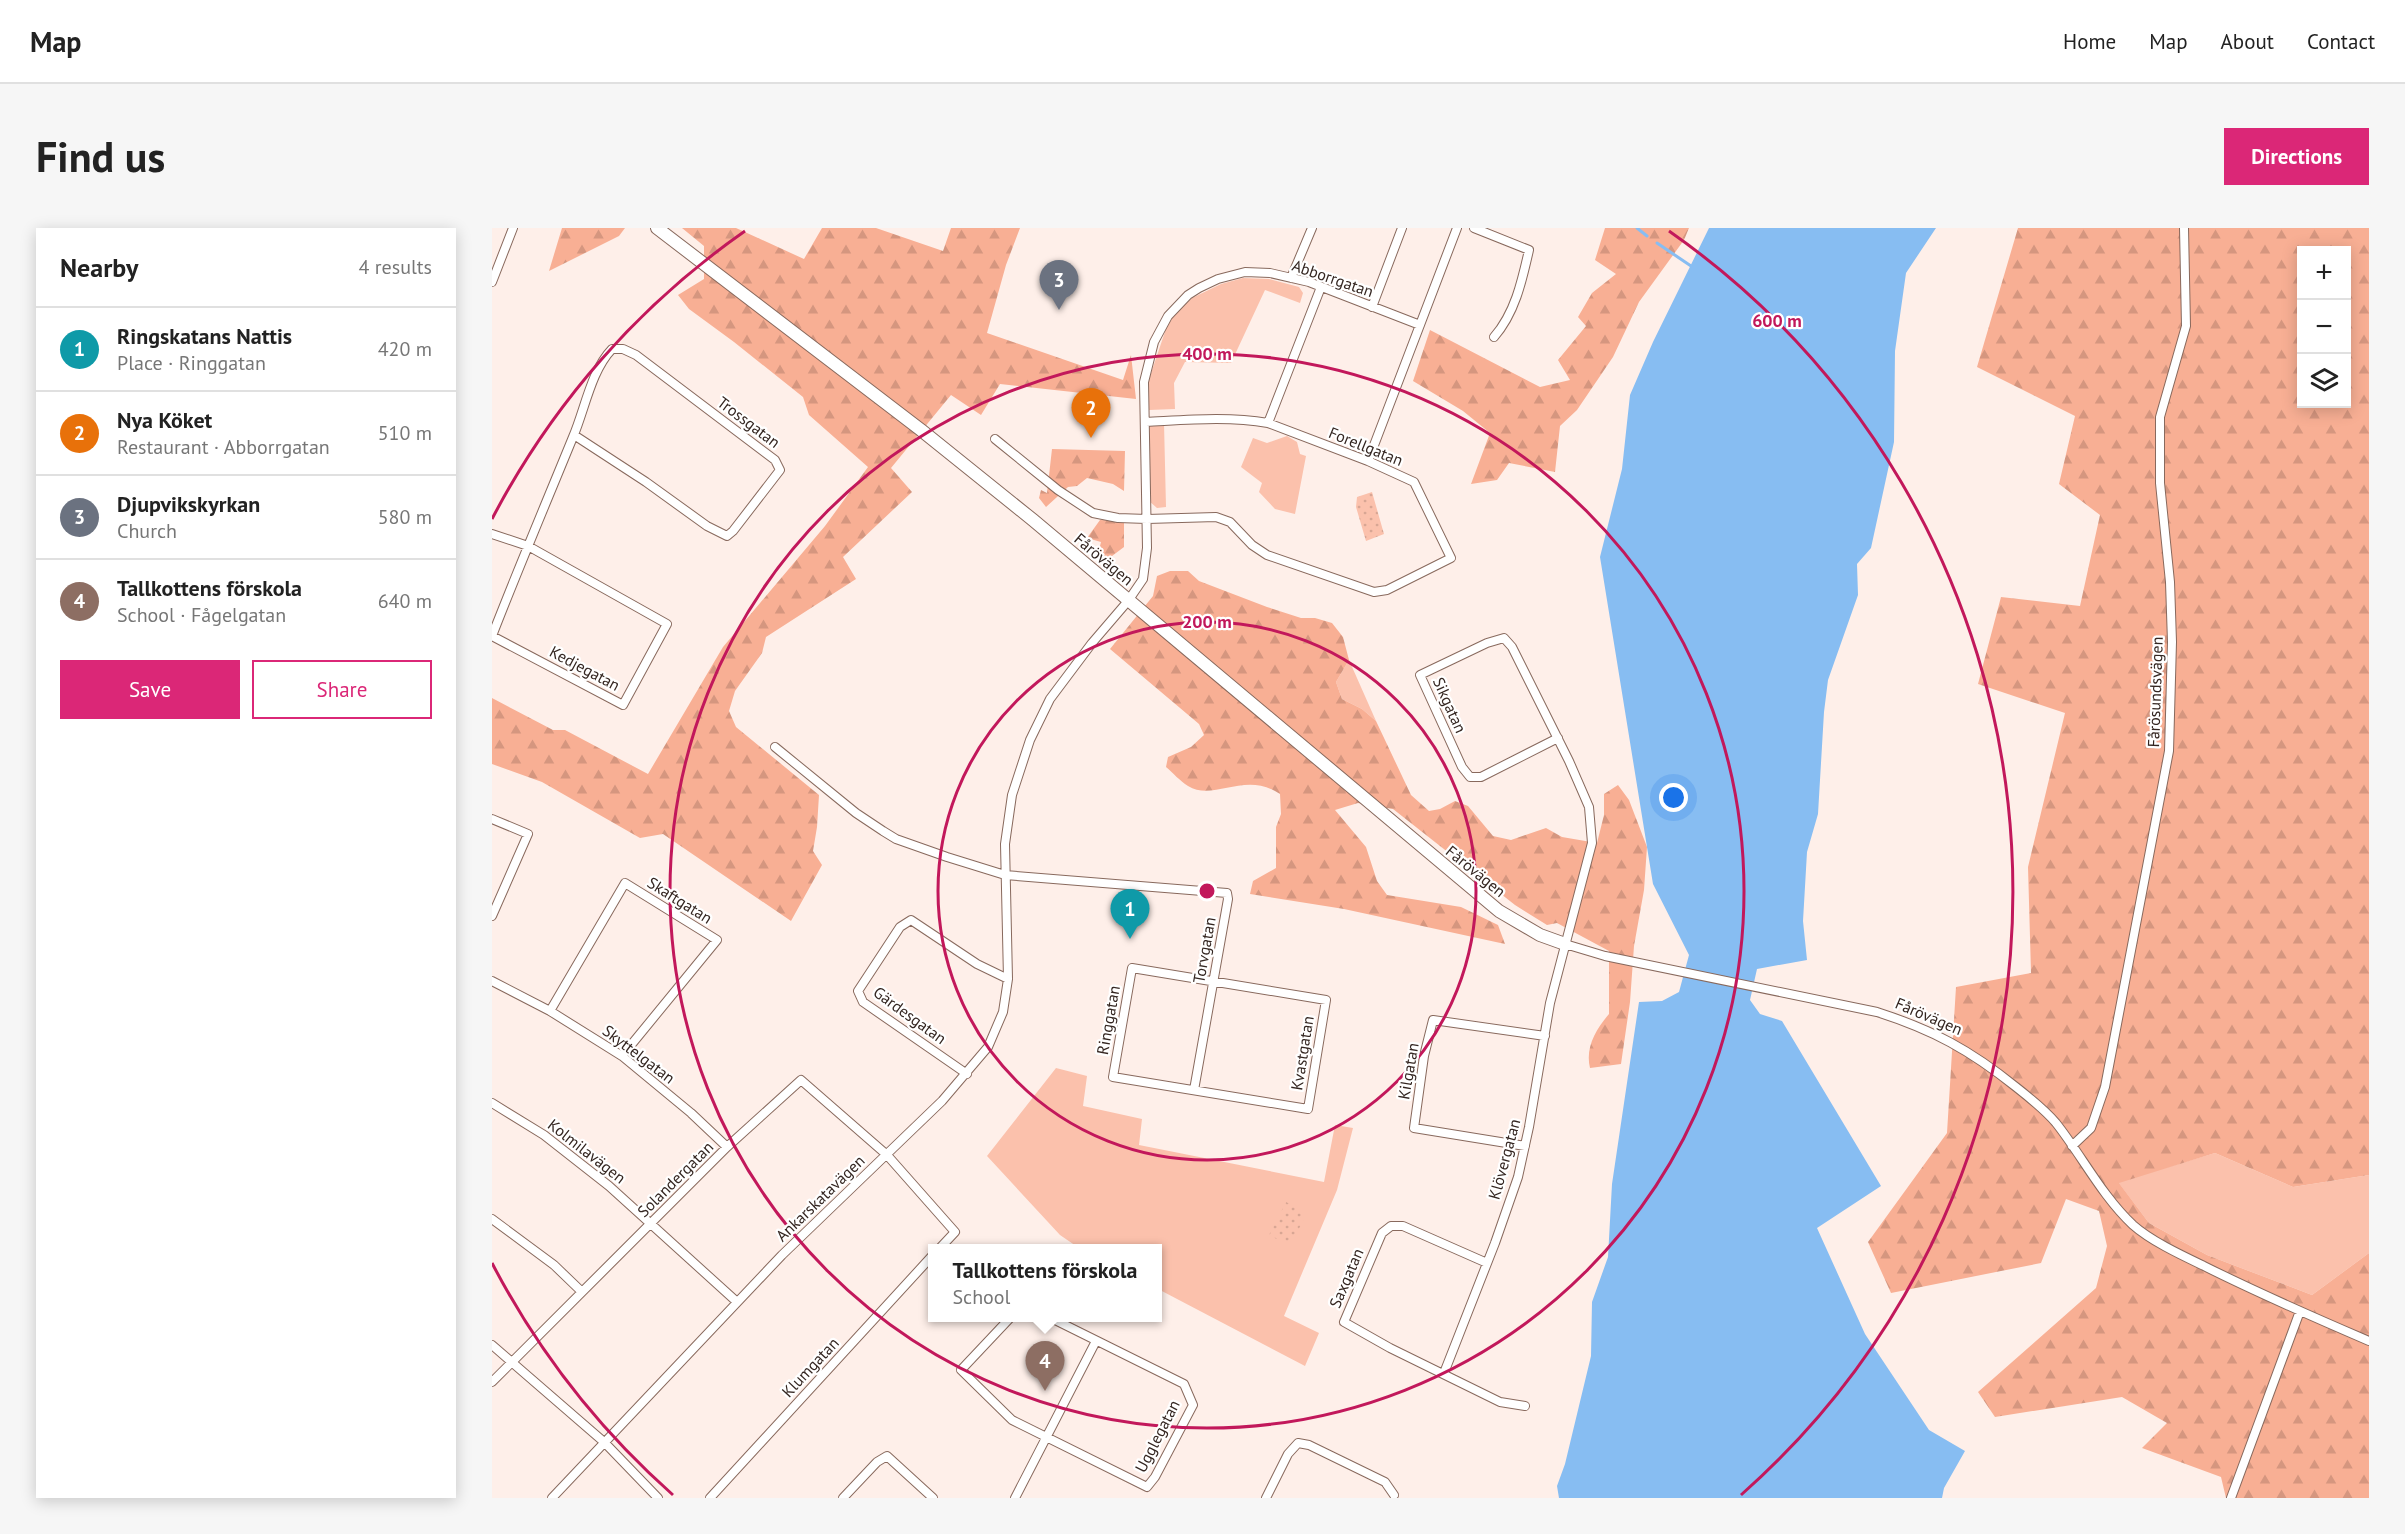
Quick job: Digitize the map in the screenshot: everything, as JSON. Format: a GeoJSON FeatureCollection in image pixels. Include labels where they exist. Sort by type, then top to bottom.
{"type":"FeatureCollection","features":[{"type":"Feature","properties":{"kind":"street"},"geometry":{"type":"LineString","coordinates":[[492,282],[513,228]]}},
{"type":"Feature","properties":{"kind":"street","name":"Fårövägen"},"geometry":{"type":"LineString","coordinates":[[657,228],[926,435],[1499,911],[1540,935],[1605,956],[1877,1012],[1919,1026],[1956,1044],[1993,1068],[2028,1096],[2054,1122],[2106,1194],[2134,1226],[2174,1251],[2369,1341]]}},
{"type":"Feature","properties":{"kind":"street"},"geometry":{"type":"LineString","coordinates":[[1291,278],[1312,228]]}},
{"type":"Feature","properties":{"kind":"street"},"geometry":{"type":"LineString","coordinates":[[1372,307],[1402,228]]}},
{"type":"Feature","properties":{"kind":"street"},"geometry":{"type":"LineString","coordinates":[[1368,461],[1457,228]]}},
{"type":"Feature","properties":{"kind":"street"},"geometry":{"type":"LineString","coordinates":[[1474,228],[1529,249],[1520,289],[1503,326],[1494,337]]}},
{"type":"Feature","properties":{"kind":"street","name":"Fårösundsvägen"},"geometry":{"type":"LineString","coordinates":[[2072,1146],[2091,1128],[2105,1087],[2169,751],[2172,642],[2170,582],[2160,483],[2160,417],[2186,326],[2184,228]]}},
{"type":"Feature","properties":{"kind":"street","name":"Abborrgatan"},"geometry":{"type":"LineString","coordinates":[[1128,601],[1143,579],[1148,548],[1144,382],[1154,342],[1168,316],[1188,295],[1218,279],[1245,272],[1270,273],[1321,287],[1420,325]]}},
{"type":"Feature","properties":{"kind":"street"},"geometry":{"type":"LineString","coordinates":[[1268,423],[1321,287]]}},
{"type":"Feature","properties":{"kind":"street","name":"Trossgatan"},"geometry":{"type":"LineString","coordinates":[[528,546],[574,435],[602,359],[612,350],[623,349],[636,355],[775,460],[780,470],[727,536],[707,526],[646,482],[574,435]]}},
{"type":"Feature","properties":{"kind":"street","name":"Forellgatan"},"geometry":{"type":"LineString","coordinates":[[1146,422],[1251,420],[1268,423],[1368,461],[1414,482],[1451,558],[1387,590],[1374,592],[1267,555],[1252,545],[1230,522],[1216,517],[1147,519]]}},
{"type":"Feature","properties":{"kind":"street"},"geometry":{"type":"LineString","coordinates":[[995,439],[1058,489],[1093,513],[1118,518],[1147,519]]}},
{"type":"Feature","properties":{"kind":"street","name":"Kedjegatan"},"geometry":{"type":"LineString","coordinates":[[492,534],[528,546],[667,624],[623,705],[492,636],[528,546]]}},
{"type":"Feature","properties":{"kind":"street","name":"Ankarskatavägen"},"geometry":{"type":"LineString","coordinates":[[552,1498],[782,1256],[967,1074],[988,1047],[1003,1012],[1008,979],[1005,844],[1012,795],[1030,740],[1050,699],[1092,643],[1128,601]]}},
{"type":"Feature","properties":{"kind":"street","name":"Sikgatan"},"geometry":{"type":"LineString","coordinates":[[1558,738],[1489,774],[1470,777],[1462,767],[1420,675],[1486,643],[1504,638],[1512,646],[1558,738],[1589,807],[1592,843],[1564,944]]}},
{"type":"Feature","properties":{"kind":"street"},"geometry":{"type":"LineString","coordinates":[[775,747],[855,813],[896,839],[1005,875]]}},
{"type":"Feature","properties":{"kind":"street"},"geometry":{"type":"LineString","coordinates":[[492,819],[528,834],[492,916]]}},
{"type":"Feature","properties":{"kind":"street","name":"Torvgatan"},"geometry":{"type":"LineString","coordinates":[[1005,875],[1215,890],[1227,893],[1228,899],[1194,1090]]}},
{"type":"Feature","properties":{"kind":"street","name":"Skaftgatan"},"geometry":{"type":"LineString","coordinates":[[550,1011],[625,883],[717,940],[622,1056]]}},
{"type":"Feature","properties":{"kind":"street","name":"Gärdesgatan"},"geometry":{"type":"LineString","coordinates":[[967,1074],[863,1002],[858,991],[900,927],[911,920],[977,964],[1008,979]]}},
{"type":"Feature","properties":{"kind":"street","name":"Klövergatan"},"geometry":{"type":"LineString","coordinates":[[1444,1373],[1518,1177],[1564,944]]}},
{"type":"Feature","properties":{"kind":"street","name":"Ringgatan"},"geometry":{"type":"LineString","coordinates":[[1194,1090],[1113,1077],[1132,968],[1214,981]]}},
{"type":"Feature","properties":{"kind":"street","name":"Skyttelgatan"},"geometry":{"type":"LineString","coordinates":[[492,981],[550,1011],[622,1056],[691,1113],[727,1147]]}},
{"type":"Feature","properties":{"kind":"street","name":"Kvastgatan"},"geometry":{"type":"LineString","coordinates":[[1194,1090],[1308,1109],[1326,1000],[1214,981]]}},
{"type":"Feature","properties":{"kind":"street","name":"Kilgatan"},"geometry":{"type":"LineString","coordinates":[[1525,1146],[1414,1128],[1424,1056],[1433,1020],[1545,1036]]}},
{"type":"Feature","properties":{"kind":"street","name":"Solandergatan"},"geometry":{"type":"LineString","coordinates":[[492,1382],[727,1147],[801,1080],[887,1155]]}},
{"type":"Feature","properties":{"kind":"street","name":"Kolmilavägen"},"geometry":{"type":"LineString","coordinates":[[492,1103],[544,1135],[652,1223],[737,1302]]}},
{"type":"Feature","properties":{"kind":"street"},"geometry":{"type":"LineString","coordinates":[[887,1155],[955,1232],[944,1244]]}},
{"type":"Feature","properties":{"kind":"street"},"geometry":{"type":"LineString","coordinates":[[492,1219],[554,1265],[581,1291]]}},
{"type":"Feature","properties":{"kind":"street","name":"Saxgatan"},"geometry":{"type":"LineString","coordinates":[[1487,1263],[1403,1226],[1391,1226],[1382,1233],[1344,1322],[1390,1348],[1500,1402],[1525,1406]]}},
{"type":"Feature","properties":{"kind":"street","name":"Klumgatan"},"geometry":{"type":"LineString","coordinates":[[710,1498],[928,1261]]}},
{"type":"Feature","properties":{"kind":"street"},"geometry":{"type":"LineString","coordinates":[[2231,1498],[2300,1311]]}},
{"type":"Feature","properties":{"kind":"street"},"geometry":{"type":"LineString","coordinates":[[1005,1322],[961,1370],[1012,1420],[1045,1438]]}},
{"type":"Feature","properties":{"kind":"street"},"geometry":{"type":"LineString","coordinates":[[1015,1498],[1096,1341],[1060,1322]]}},
{"type":"Feature","properties":{"kind":"street","name":"Ugglegatan"},"geometry":{"type":"LineString","coordinates":[[1045,1438],[1147,1487],[1155,1477],[1188,1415],[1193,1405],[1184,1384],[1096,1341]]}},
{"type":"Feature","properties":{"kind":"street"},"geometry":{"type":"LineString","coordinates":[[492,1345],[604,1442],[658,1498]]}},
{"type":"Feature","properties":{"kind":"street"},"geometry":{"type":"LineString","coordinates":[[1266,1498],[1288,1454],[1298,1443],[1309,1445],[1385,1482],[1396,1497]]}},
{"type":"Feature","properties":{"kind":"street"},"geometry":{"type":"LineString","coordinates":[[843,1498],[877,1462],[887,1456],[933,1498]]}},
{"type":"Feature","properties":{"kind":"shaded area"},"geometry":{"type":"Polygon","coordinates":[[[1243,278],[1269,279],[1299,287],[1303,293],[1300,303],[1265,290],[1231,363],[1185,362],[1174,383],[1175,409],[1149,410],[1147,385],[1169,320],[1192,298],[1221,284],[1243,278]]]}},
{"type":"Feature","properties":{"kind":"shaded area"},"geometry":{"type":"Polygon","coordinates":[[[1164,423],[1166,507],[1157,508],[1149,501],[1148,427],[1164,423]]]}},
{"type":"Feature","properties":{"kind":"shaded area"},"geometry":{"type":"Polygon","coordinates":[[[1287,436],[1297,442],[1300,454],[1306,456],[1295,514],[1275,509],[1259,492],[1262,483],[1241,467],[1253,438],[1267,443],[1287,436]]]}},
{"type":"Feature","properties":{"kind":"shaded area"},"geometry":{"type":"Polygon","coordinates":[[[1372,492],[1384,534],[1366,541],[1356,507],[1357,497],[1372,492]]]}},
{"type":"Feature","properties":{"kind":"shaded area"},"geometry":{"type":"Polygon","coordinates":[[[1349,660],[1376,721],[1362,709],[1342,699],[1336,682],[1349,660]]]}},
{"type":"Feature","properties":{"kind":"shaded area"},"geometry":{"type":"Polygon","coordinates":[[[1056,1068],[1087,1076],[1083,1106],[1142,1119],[1139,1145],[1324,1182],[1335,1125],[1353,1128],[1337,1190],[1284,1316],[1319,1333],[1305,1366],[1162,1291],[1162,1244],[1073,1244],[1060,1235],[987,1156],[1056,1068]]]}},
{"type":"Feature","properties":{"kind":"shaded area"},"geometry":{"type":"Polygon","coordinates":[[[2215,1153],[2293,1187],[2369,1175],[2369,1253],[2312,1295],[2207,1255],[2149,1223],[2118,1182],[2215,1153]]]}},
{"type":"Feature","properties":{"kind":"shaded area"},"geometry":{"type":"Polygon","coordinates":[[[1286,1202],[1307,1213],[1290,1246],[1269,1235],[1286,1202]]]}},
{"type":"Feature","properties":{"kind":"green space"},"geometry":{"type":"Polygon","coordinates":[[[562,228],[625,228],[619,236],[549,271],[562,228]]]}},
{"type":"Feature","properties":{"kind":"green space"},"geometry":{"type":"Polygon","coordinates":[[[682,228],[736,228],[804,259],[822,228],[876,228],[943,251],[951,228],[1020,228],[1006,265],[987,333],[1123,380],[1131,355],[1136,399],[1000,384],[981,415],[951,395],[891,468],[912,492],[843,557],[856,579],[766,637],[762,653],[735,691],[729,711],[736,727],[819,795],[813,851],[822,865],[791,921],[663,834],[640,838],[542,782],[492,764],[492,698],[553,730],[565,730],[648,774],[723,647],[825,526],[868,467],[809,415],[803,397],[689,309],[678,295],[704,279],[704,246],[682,228]]]}},
{"type":"Feature","properties":{"kind":"green space"},"geometry":{"type":"Polygon","coordinates":[[[1605,228],[1689,228],[1684,240],[1639,302],[1613,357],[1577,410],[1560,426],[1555,472],[1509,463],[1497,480],[1471,484],[1490,433],[1463,411],[1413,381],[1430,330],[1540,387],[1570,380],[1558,360],[1586,326],[1578,317],[1592,293],[1616,274],[1595,260],[1605,228]]]}},
{"type":"Feature","properties":{"kind":"green space"},"geometry":{"type":"Polygon","coordinates":[[[2018,228],[2369,228],[2369,1175],[2293,1187],[2215,1153],[2119,1183],[2149,1223],[2207,1255],[2312,1295],[2369,1253],[2369,1498],[2226,1498],[2221,1477],[2142,1448],[2167,1423],[2122,1397],[1995,1417],[1978,1392],[2096,1288],[2107,1246],[2099,1211],[2066,1199],[2041,1263],[1891,1293],[1868,1242],[1947,1133],[1956,987],[2031,973],[2028,867],[2065,713],[1978,684],[2001,597],[2080,606],[2100,515],[2059,484],[2075,416],[1977,367],[2018,228]]]}},
{"type":"Feature","properties":{"kind":"green space"},"geometry":{"type":"Polygon","coordinates":[[[1052,449],[1125,451],[1124,491],[1113,484],[1087,478],[1077,486],[1068,487],[1046,507],[1039,498],[1041,490],[1047,493],[1052,449]]]}},
{"type":"Feature","properties":{"kind":"green space"},"geometry":{"type":"Polygon","coordinates":[[[1100,520],[1124,521],[1124,547],[1108,559],[1098,554],[1101,542],[1087,538],[1100,520]]]}},
{"type":"Feature","properties":{"kind":"green space"},"geometry":{"type":"Polygon","coordinates":[[[1170,571],[1188,571],[1199,581],[1267,607],[1301,618],[1315,618],[1332,623],[1343,637],[1349,660],[1336,682],[1342,699],[1362,709],[1376,721],[1411,795],[1429,811],[1440,809],[1455,801],[1468,806],[1493,836],[1511,840],[1546,828],[1562,837],[1597,843],[1604,815],[1604,794],[1618,785],[1629,800],[1647,847],[1644,890],[1634,946],[1630,1002],[1621,1064],[1590,1068],[1589,1061],[1590,1046],[1609,1014],[1609,951],[1557,923],[1547,925],[1515,905],[1393,809],[1358,803],[1335,810],[1366,847],[1377,881],[1387,895],[1461,907],[1498,925],[1505,944],[1344,909],[1250,894],[1253,881],[1276,868],[1276,827],[1281,814],[1280,794],[1267,787],[1255,785],[1208,791],[1198,790],[1182,782],[1166,767],[1168,757],[1191,747],[1204,735],[1199,724],[1110,649],[1153,596],[1157,576],[1170,571]]]}},
{"type":"Feature","properties":{"kind":"water"},"geometry":{"type":"Polygon","coordinates":[[[1709,228],[1936,228],[1906,273],[1895,351],[1894,442],[1871,548],[1857,564],[1858,595],[1828,680],[1818,814],[1807,852],[1803,921],[1807,960],[1757,969],[1750,1000],[1760,1014],[1782,1021],[1881,1186],[1817,1228],[1865,1334],[1929,1430],[1965,1451],[1944,1488],[1942,1498],[1559,1498],[1557,1486],[1565,1464],[1591,1356],[1592,1302],[1608,1257],[1612,1184],[1639,1002],[1662,1001],[1679,992],[1689,955],[1653,884],[1600,557],[1622,469],[1630,395],[1653,342],[1709,228]]]}},
{"type":"Feature","properties":{"kind":"waterway"},"geometry":{"type":"LineString","coordinates":[[1637,228],[1647,236]]}},
{"type":"Feature","properties":{"kind":"waterway"},"geometry":{"type":"LineString","coordinates":[[1657,243],[1691,266]]}},
{"type":"Feature","properties":{"kind":"place","name":"Djupvikskyrkan"},"geometry":{"type":"Point","coordinates":[1059,310]}},
{"type":"Feature","properties":{"kind":"place","name":"Nya Köket"},"geometry":{"type":"Point","coordinates":[1091,438]}},
{"type":"Feature","properties":{"kind":"place","name":"Ringskatans Nattis"},"geometry":{"type":"Point","coordinates":[1130,939]}},
{"type":"Feature","properties":{"kind":"place","name":"Tallkottens förskola"},"geometry":{"type":"Point","coordinates":[1045,1391]}}]}
